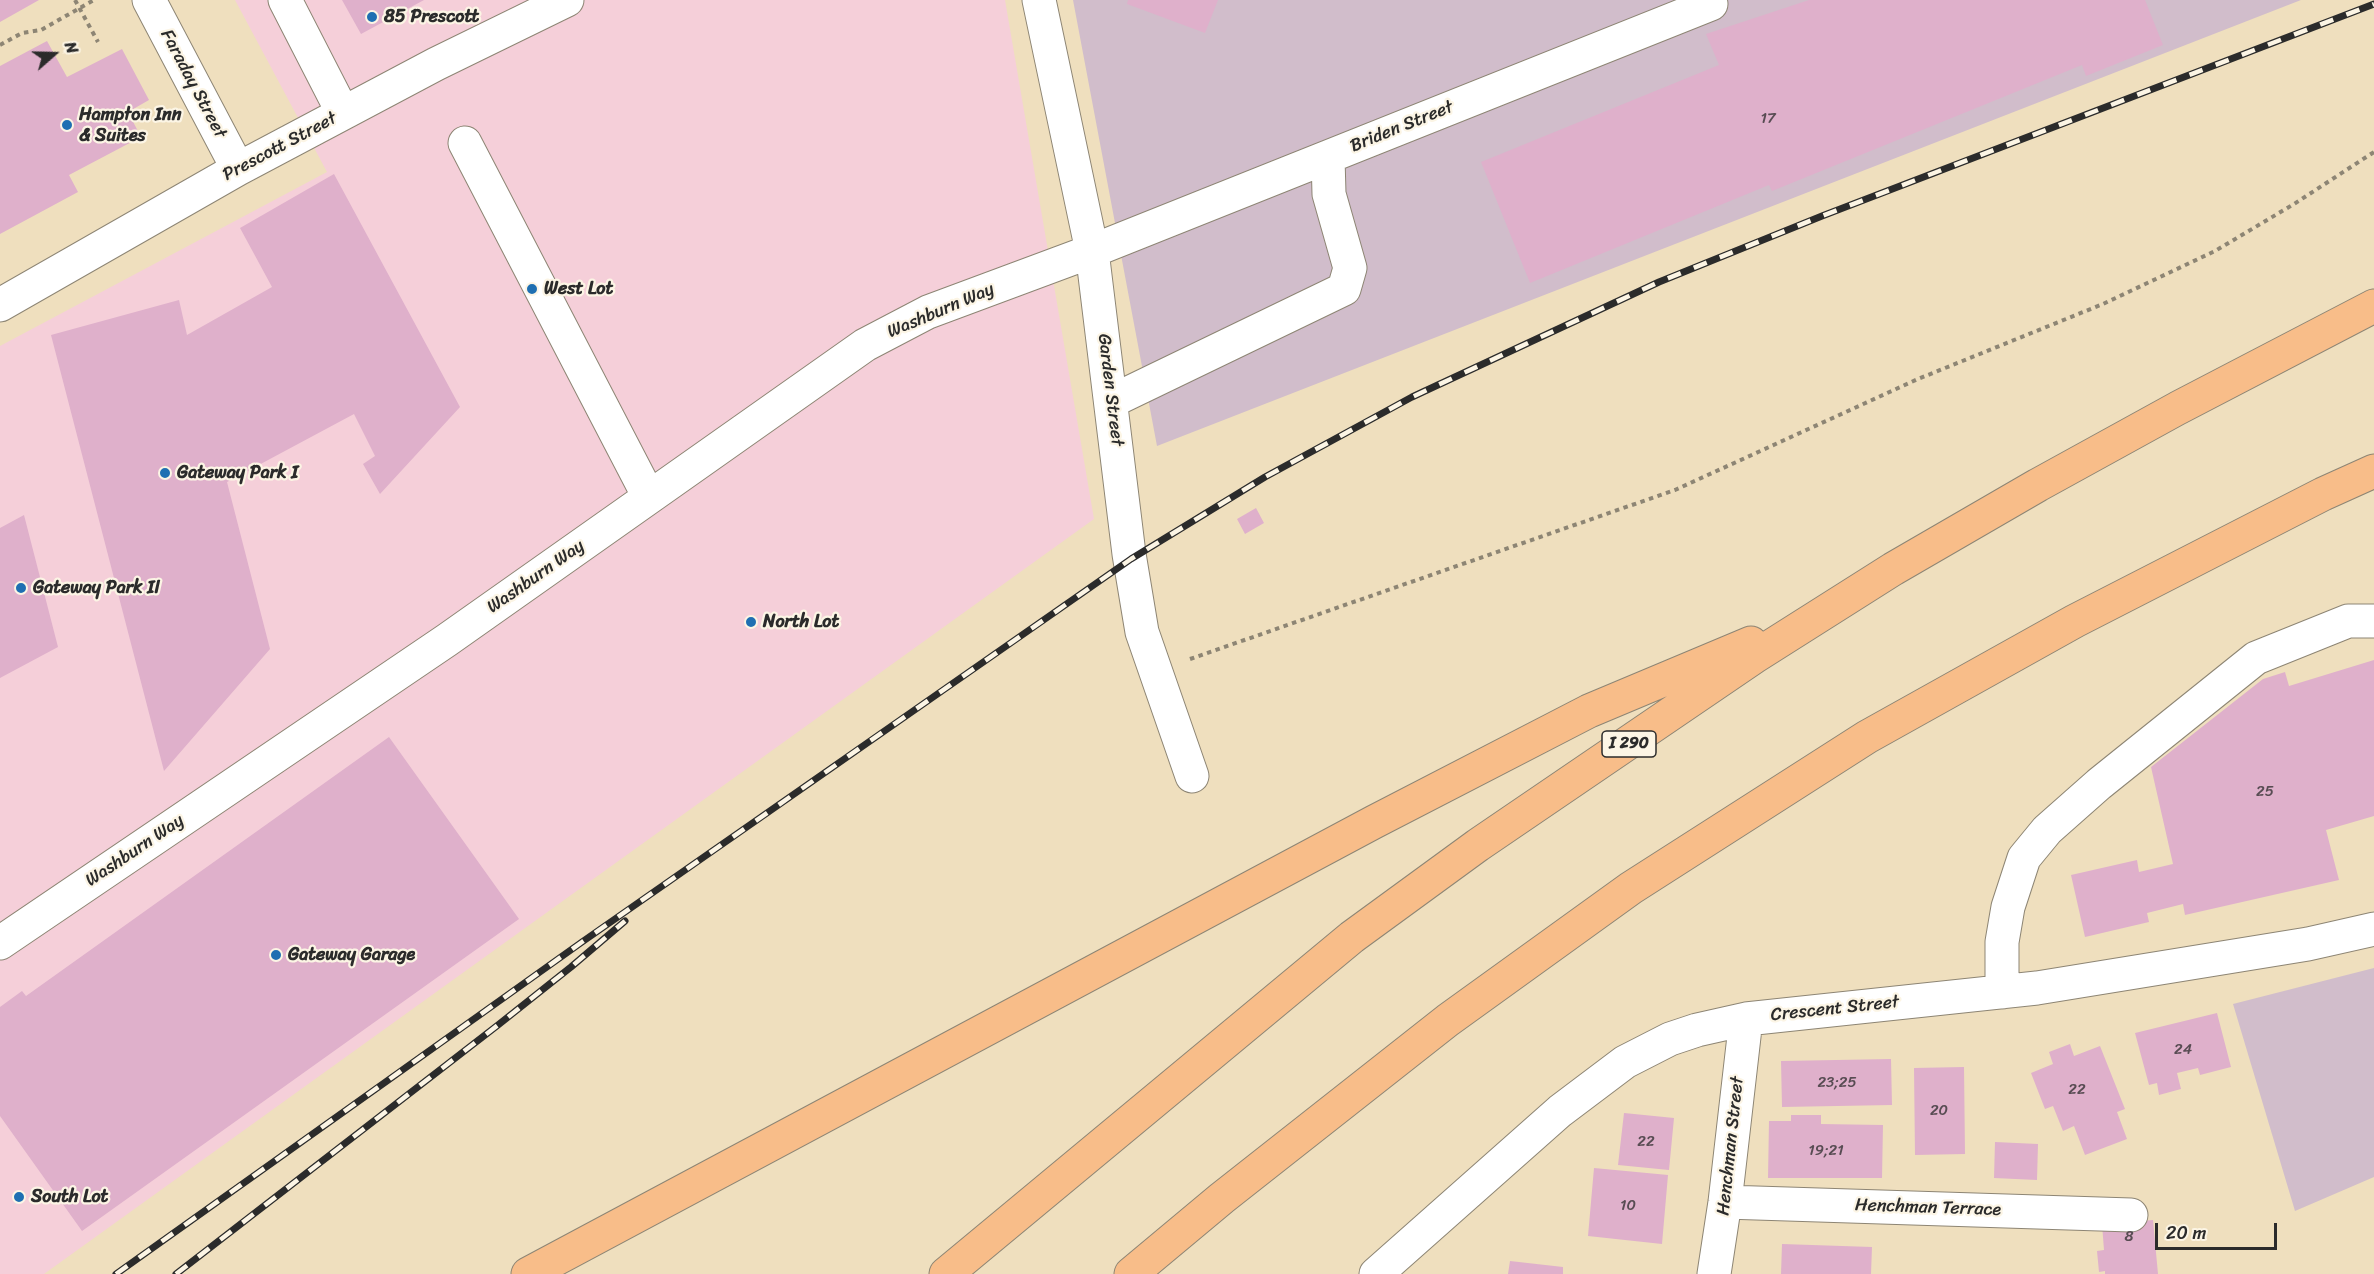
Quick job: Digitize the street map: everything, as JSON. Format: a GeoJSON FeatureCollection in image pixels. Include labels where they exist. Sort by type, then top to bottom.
{"type":"FeatureCollection","features":[{"type":"Feature","properties":{"kind":"highway","name":"I 290"},"geometry":{"type":"LineString","coordinates":[[946,1274],[1352,937],[1478,845],[1821,612],[1965,527],[2178,408],[2374,306]]}},
{"type":"Feature","properties":{"kind":"highway"},"geometry":{"type":"LineString","coordinates":[[1131,1274],[1222,1198],[1448,1020],[1640,882],[1867,737],[2075,621],[2323,494],[2374,471]]}},
{"type":"Feature","properties":{"kind":"highway"},"geometry":{"type":"LineString","coordinates":[[528,1274],[1374,822],[1589,711],[1821,612]]}},
{"type":"Feature","properties":{"kind":"street","name":"Faraday Street"},"geometry":{"type":"LineString","coordinates":[[149,0],[238,169]]}},
{"type":"Feature","properties":{"kind":"street"},"geometry":{"type":"LineString","coordinates":[[285,0],[343,113]]}},
{"type":"Feature","properties":{"kind":"street","name":"Prescott Street"},"geometry":{"type":"LineString","coordinates":[[0,305],[238,169],[436,64],[567,0]]}},
{"type":"Feature","properties":{"kind":"street","name":"Garden Street"},"geometry":{"type":"LineString","coordinates":[[1039,0],[1092,251],[1142,632],[1192,776]]}},
{"type":"Feature","properties":{"kind":"street","name":"Briden Street"},"geometry":{"type":"LineString","coordinates":[[1092,251],[1711,4]]}},
{"type":"Feature","properties":{"kind":"street"},"geometry":{"type":"LineString","coordinates":[[465,143],[649,497]]}},
{"type":"Feature","properties":{"kind":"street"},"geometry":{"type":"LineString","coordinates":[[1112,401],[1344,289],[1350,268],[1329,194],[1328,157]]}},
{"type":"Feature","properties":{"kind":"street","name":"Washburn Way"},"geometry":{"type":"LineString","coordinates":[[0,943],[447,640],[865,345],[928,312],[1092,251]]}},
{"type":"Feature","properties":{"kind":"street"},"geometry":{"type":"LineString","coordinates":[[2002,992],[2002,942],[2008,907],[2024,858],[2048,830],[2099,784],[2256,658],[2348,621],[2374,621]]}},
{"type":"Feature","properties":{"kind":"street","name":"Crescent Street"},"geometry":{"type":"LineString","coordinates":[[1376,1274],[1560,1111],[1625,1062],[1670,1039],[1696,1030],[1746,1019],[2002,992],[2178,967],[2308,944],[2374,929]]}},
{"type":"Feature","properties":{"kind":"street","name":"Henchman Street"},"geometry":{"type":"LineString","coordinates":[[1714,1274],[1725,1202],[1746,1019]]}},
{"type":"Feature","properties":{"kind":"street","name":"Henchman Terrace"},"geometry":{"type":"LineString","coordinates":[[1725,1202],[2132,1215]]}},
{"type":"Feature","properties":{"kind":"path"},"geometry":{"type":"LineString","coordinates":[[75,0],[98,42]]}},
{"type":"Feature","properties":{"kind":"path"},"geometry":{"type":"LineString","coordinates":[[0,45],[22,33],[41,30],[94,0]]}},
{"type":"Feature","properties":{"kind":"path"},"geometry":{"type":"LineString","coordinates":[[1156,671],[1675,490],[1918,379],[2103,304],[2215,251],[2294,204],[2374,152]]}},
{"type":"Feature","properties":{"kind":"shaded area"},"geometry":{"type":"Polygon","coordinates":[[[235,0],[1005,0],[1094,519],[44,1274],[0,1274],[0,346],[327,172],[235,0]]]}},
{"type":"Feature","properties":{"kind":"shaded area"},"geometry":{"type":"Polygon","coordinates":[[[1073,0],[2301,0],[1157,446],[1073,0]]]}},
{"type":"Feature","properties":{"kind":"shaded area"},"geometry":{"type":"Polygon","coordinates":[[[2374,968],[2374,1177],[2295,1211],[2233,1004],[2374,968]]]}},
{"type":"Feature","properties":{"kind":"building"},"geometry":{"type":"Polygon","coordinates":[[[0,0],[39,0],[0,22],[0,0]]]}},
{"type":"Feature","properties":{"kind":"building","name":"85 Prescott"},"geometry":{"type":"Polygon","coordinates":[[[342,0],[424,0],[361,34],[342,0]]]}},
{"type":"Feature","properties":{"kind":"building"},"geometry":{"type":"Polygon","coordinates":[[[1128,0],[1218,0],[1205,33],[1127,4],[1128,0]]]}},
{"type":"Feature","properties":{"kind":"building"},"geometry":{"type":"Polygon","coordinates":[[[1809,0],[2145,0],[2163,45],[2086,76],[2082,65],[1772,191],[1769,185],[1530,283],[1481,162],[1719,65],[1706,34],[1809,0]]]}},
{"type":"Feature","properties":{"kind":"building","name":"Hampton Inn & Suites"},"geometry":{"type":"Polygon","coordinates":[[[47,41],[67,77],[122,49],[149,100],[128,112],[141,137],[69,175],[78,192],[0,234],[0,66],[47,41]]]}},
{"type":"Feature","properties":{"kind":"building","name":"Gateway Park I"},"geometry":{"type":"Polygon","coordinates":[[[334,174],[460,407],[380,494],[363,464],[375,456],[354,414],[227,482],[270,649],[164,771],[51,335],[179,300],[187,335],[272,287],[240,228],[334,174]]]}},
{"type":"Feature","properties":{"kind":"building"},"geometry":{"type":"Polygon","coordinates":[[[1256,508],[1264,523],[1245,534],[1237,519],[1256,508]]]}},
{"type":"Feature","properties":{"kind":"building","name":"Gateway Park II"},"geometry":{"type":"Polygon","coordinates":[[[24,515],[58,647],[0,678],[0,528],[24,515]]]}},
{"type":"Feature","properties":{"kind":"building"},"geometry":{"type":"Polygon","coordinates":[[[2374,660],[2374,816],[2326,830],[2339,880],[2185,915],[2183,904],[2147,913],[2149,922],[2085,937],[2071,875],[2137,860],[2139,872],[2173,864],[2151,767],[2263,679],[2285,672],[2289,686],[2374,660]]]}},
{"type":"Feature","properties":{"kind":"building","name":"Gateway Garage"},"geometry":{"type":"Polygon","coordinates":[[[389,737],[519,919],[82,1231],[0,1116],[0,1007],[22,991],[26,996],[389,737]]]}},
{"type":"Feature","properties":{"kind":"building"},"geometry":{"type":"Polygon","coordinates":[[[2217,1013],[2231,1067],[2200,1075],[2198,1068],[2177,1073],[2181,1089],[2159,1095],[2157,1083],[2149,1085],[2135,1033],[2217,1013]]]}},
{"type":"Feature","properties":{"kind":"building"},"geometry":{"type":"Polygon","coordinates":[[[2070,1044],[2074,1056],[2100,1046],[2125,1109],[2117,1112],[2127,1139],[2085,1155],[2074,1126],[2063,1131],[2053,1106],[2045,1109],[2031,1073],[2053,1064],[2049,1052],[2070,1044]]]}},
{"type":"Feature","properties":{"kind":"building"},"geometry":{"type":"Polygon","coordinates":[[[1891,1059],[1892,1105],[1782,1107],[1781,1061],[1891,1059]]]}},
{"type":"Feature","properties":{"kind":"building"},"geometry":{"type":"Polygon","coordinates":[[[1964,1067],[1965,1154],[1915,1155],[1914,1068],[1964,1067]]]}},
{"type":"Feature","properties":{"kind":"building"},"geometry":{"type":"Polygon","coordinates":[[[1624,1113],[1674,1118],[1669,1170],[1618,1165],[1624,1113]]]}},
{"type":"Feature","properties":{"kind":"building"},"geometry":{"type":"Polygon","coordinates":[[[1791,1115],[1821,1115],[1821,1124],[1883,1125],[1882,1178],[1768,1178],[1769,1121],[1791,1121],[1791,1115]]]}},
{"type":"Feature","properties":{"kind":"building"},"geometry":{"type":"Polygon","coordinates":[[[1995,1142],[2038,1144],[2037,1180],[1994,1178],[1995,1142]]]}},
{"type":"Feature","properties":{"kind":"building"},"geometry":{"type":"Polygon","coordinates":[[[1594,1168],[1668,1175],[1662,1244],[1588,1236],[1594,1168]]]}},
{"type":"Feature","properties":{"kind":"building"},"geometry":{"type":"Polygon","coordinates":[[[2153,1220],[2158,1274],[2099,1272],[2097,1251],[2104,1250],[2102,1224],[2153,1220]]]}},
{"type":"Feature","properties":{"kind":"building"},"geometry":{"type":"Polygon","coordinates":[[[1782,1244],[1872,1247],[1871,1274],[1781,1274],[1782,1244]]]}},
{"type":"Feature","properties":{"kind":"building"},"geometry":{"type":"Polygon","coordinates":[[[1510,1261],[1563,1267],[1563,1274],[1508,1274],[1510,1261]]]}},
{"type":"Feature","properties":{"kind":"railway"},"geometry":{"type":"LineString","coordinates":[[116,1274],[582,942],[1131,559],[1265,477],[1412,397],[1659,282],[1822,216],[2374,4]]}},
{"type":"Feature","properties":{"kind":"railway"},"geometry":{"type":"LineString","coordinates":[[176,1274],[498,1025],[625,921]]}},
{"type":"Feature","properties":{"kind":"place","name":"85 Prescott"},"geometry":{"type":"Point","coordinates":[372,17]}},
{"type":"Feature","properties":{"kind":"place","name":"Hampton Inn & Suites"},"geometry":{"type":"Point","coordinates":[67,125]}},
{"type":"Feature","properties":{"kind":"place","name":"West Lot"},"geometry":{"type":"Point","coordinates":[532,289]}},
{"type":"Feature","properties":{"kind":"place","name":"Gateway Park I"},"geometry":{"type":"Point","coordinates":[165,473]}},
{"type":"Feature","properties":{"kind":"place","name":"Gateway Park II"},"geometry":{"type":"Point","coordinates":[21,588]}},
{"type":"Feature","properties":{"kind":"place","name":"North Lot"},"geometry":{"type":"Point","coordinates":[751,622]}},
{"type":"Feature","properties":{"kind":"place","name":"Gateway Garage"},"geometry":{"type":"Point","coordinates":[276,955]}},
{"type":"Feature","properties":{"kind":"place","name":"South Lot"},"geometry":{"type":"Point","coordinates":[19,1197]}}]}
